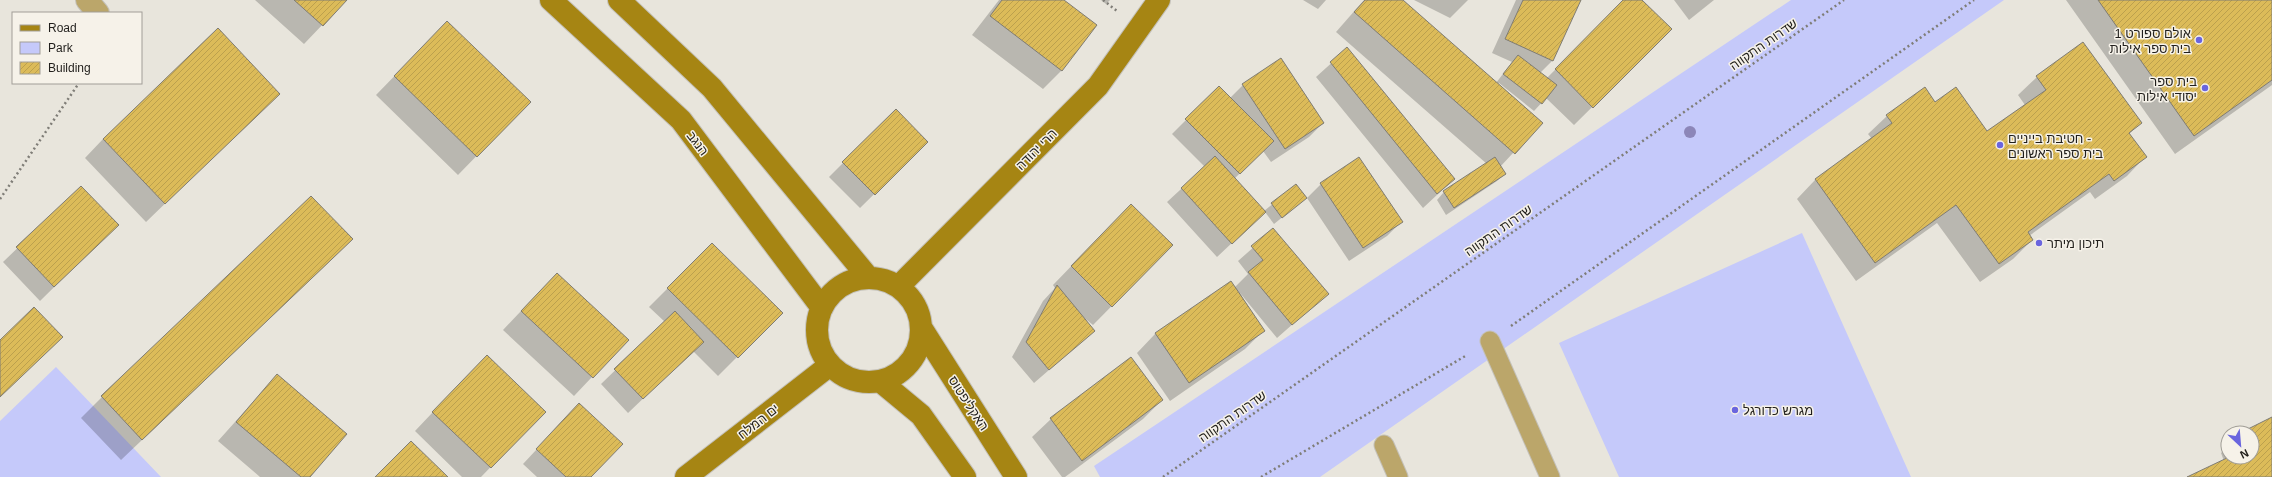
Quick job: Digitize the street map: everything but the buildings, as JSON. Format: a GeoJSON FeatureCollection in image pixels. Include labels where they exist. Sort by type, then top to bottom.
{"type":"FeatureCollection","features":[{"type":"Feature","properties":{"kind":"street"},"geometry":{"type":"LineString","coordinates":[[88,0],[97,12]]}},
{"type":"Feature","properties":{"kind":"street","name":"הנגב"},"geometry":{"type":"LineString","coordinates":[[551,0],[681,120],[822,308]]}},
{"type":"Feature","properties":{"kind":"street"},"geometry":{"type":"LineString","coordinates":[[619,0],[712,88],[868,277]]}},
{"type":"Feature","properties":{"kind":"street","name":"הרי יהודה"},"geometry":{"type":"LineString","coordinates":[[899,286],[1098,86],[1159,0]]}},
{"type":"Feature","properties":{"kind":"street"},"geometry":{"type":"LineString","coordinates":[[868,277],[884,279],[899,286],[912,298],[917,308],[922,329],[919,347],[910,363],[896,375],[880,382],[862,382],[845,376],[830,365],[821,351],[816,333],[818,316],[825,301],[836,288],[851,280],[868,277]]}},
{"type":"Feature","properties":{"kind":"street","name":"האקליפטוס"},"geometry":{"type":"LineString","coordinates":[[922,329],[1016,477]]}},
{"type":"Feature","properties":{"kind":"street","name":"ים המלח"},"geometry":{"type":"LineString","coordinates":[[686,477],[830,365]]}},
{"type":"Feature","properties":{"kind":"street"},"geometry":{"type":"LineString","coordinates":[[880,382],[920,415],[964,477]]}},
{"type":"Feature","properties":{"kind":"lane"},"geometry":{"type":"LineString","coordinates":[[1490,341],[1550,477]]}},
{"type":"Feature","properties":{"kind":"lane"},"geometry":{"type":"LineString","coordinates":[[1384,445],[1398,477]]}},
{"type":"Feature","properties":{"kind":"path","name":"שדרות התקווה"},"geometry":{"type":"LineString","coordinates":[[1163,477],[1844,0]]}},
{"type":"Feature","properties":{"kind":"path"},"geometry":{"type":"LineString","coordinates":[[1261,477],[1490,341],[1974,0]]}},
{"type":"Feature","properties":{"kind":"path"},"geometry":{"type":"LineString","coordinates":[[0,200],[78,84]]}},
{"type":"Feature","properties":{"kind":"green space"},"geometry":{"type":"Polygon","coordinates":[[[1791,0],[2004,0],[1320,477],[1100,477],[1094,466],[1791,0]]]}},
{"type":"Feature","properties":{"kind":"green space","name":"מגרש כדורגל"},"geometry":{"type":"Polygon","coordinates":[[[1802,233],[1911,477],[1619,477],[1559,343],[1802,233]]]}},
{"type":"Feature","properties":{"kind":"green space"},"geometry":{"type":"Polygon","coordinates":[[[56,367],[161,477],[0,477],[0,421],[56,367]]]}},
{"type":"Feature","properties":{"kind":"place","name":"אולם ספורט 1 בית ספר אילות"},"geometry":{"type":"Point","coordinates":[2199,40]}},
{"type":"Feature","properties":{"kind":"place","name":"בית ספר יסודי אילות"},"geometry":{"type":"Point","coordinates":[2205,88]}},
{"type":"Feature","properties":{"kind":"place","name":"חטיבת בייניים - בית ספר ראשונים"},"geometry":{"type":"Point","coordinates":[2000,145]}},
{"type":"Feature","properties":{"kind":"place","name":"תיכון מיתר"},"geometry":{"type":"Point","coordinates":[2039,243]}},
{"type":"Feature","properties":{"kind":"place","name":"מגרש כדורגל"},"geometry":{"type":"Point","coordinates":[1735,410]}}]}
